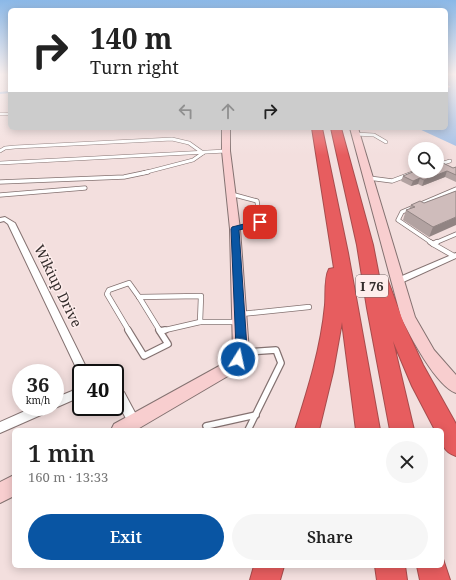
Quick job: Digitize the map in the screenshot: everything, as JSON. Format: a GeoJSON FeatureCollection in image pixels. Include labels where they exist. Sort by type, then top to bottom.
{"type":"FeatureCollection","features":[{"type":"Feature","properties":{"kind":"highway","name":"I 76"},"geometry":{"type":"LineString","coordinates":[[317,130],[368,428]]}},
{"type":"Feature","properties":{"kind":"highway","name":"I 76"},"geometry":{"type":"LineString","coordinates":[[336,130],[365,245],[376,308],[402,428]]}},
{"type":"Feature","properties":{"kind":"highway"},"geometry":{"type":"LineString","coordinates":[[309,428],[327,356],[334,316],[335,288],[330,238],[334,224]]}},
{"type":"Feature","properties":{"kind":"highway"},"geometry":{"type":"LineString","coordinates":[[365,245],[377,268],[391,314],[427,398],[456,445]]}},
{"type":"Feature","properties":{"kind":"highway"},"geometry":{"type":"LineString","coordinates":[[265,580],[268,568]]}},
{"type":"Feature","properties":{"kind":"highway"},"geometry":{"type":"LineString","coordinates":[[390,568],[392,580]]}},
{"type":"Feature","properties":{"kind":"highway"},"geometry":{"type":"LineString","coordinates":[[432,568],[435,580]]}},
{"type":"Feature","properties":{"kind":"street"},"geometry":{"type":"LineString","coordinates":[[124,408],[130,427],[227,369],[235,363],[241,352],[235,229],[226,151],[226,130]]}},
{"type":"Feature","properties":{"kind":"street"},"geometry":{"type":"LineString","coordinates":[[354,131],[369,178],[408,317],[416,335],[427,352],[456,386]]}},
{"type":"Feature","properties":{"kind":"street","name":"Wikiup Drive"},"geometry":{"type":"LineString","coordinates":[[0,220],[5,219],[11,223],[80,364]]}},
{"type":"Feature","properties":{"kind":"street"},"geometry":{"type":"LineString","coordinates":[[398,281],[455,255]]}},
{"type":"Feature","properties":{"kind":"street"},"geometry":{"type":"LineString","coordinates":[[0,428],[26,416]]}},
{"type":"Feature","properties":{"kind":"street"},"geometry":{"type":"LineString","coordinates":[[0,493],[12,486]]}},
{"type":"Feature","properties":{"kind":"lane"},"geometry":{"type":"LineString","coordinates":[[354,131],[374,135],[386,142]]}},
{"type":"Feature","properties":{"kind":"lane"},"geometry":{"type":"LineString","coordinates":[[0,151],[4,148],[172,139],[188,141],[196,145],[203,153]]}},
{"type":"Feature","properties":{"kind":"lane"},"geometry":{"type":"LineString","coordinates":[[1,145],[4,148]]}},
{"type":"Feature","properties":{"kind":"lane"},"geometry":{"type":"LineString","coordinates":[[0,163],[226,151]]}},
{"type":"Feature","properties":{"kind":"lane"},"geometry":{"type":"LineString","coordinates":[[0,182],[124,177],[155,171],[193,160],[203,153]]}},
{"type":"Feature","properties":{"kind":"lane"},"geometry":{"type":"LineString","coordinates":[[444,162],[450,160]]}},
{"type":"Feature","properties":{"kind":"lane"},"geometry":{"type":"LineString","coordinates":[[369,178],[392,181],[408,175]]}},
{"type":"Feature","properties":{"kind":"lane"},"geometry":{"type":"LineString","coordinates":[[0,195],[86,188]]}},
{"type":"Feature","properties":{"kind":"lane"},"geometry":{"type":"LineString","coordinates":[[455,255],[433,244],[398,220],[402,212],[456,189]]}},
{"type":"Feature","properties":{"kind":"lane"},"geometry":{"type":"LineString","coordinates":[[231,194],[257,201],[260,222],[235,229]]}},
{"type":"Feature","properties":{"kind":"lane"},"geometry":{"type":"LineString","coordinates":[[433,244],[456,234]]}},
{"type":"Feature","properties":{"kind":"lane"},"geometry":{"type":"LineString","coordinates":[[129,283],[139,297],[168,344],[144,356],[107,294],[109,290],[129,283]]}},
{"type":"Feature","properties":{"kind":"lane"},"geometry":{"type":"LineString","coordinates":[[139,297],[201,296],[200,322]]}},
{"type":"Feature","properties":{"kind":"lane"},"geometry":{"type":"LineString","coordinates":[[160,331],[200,322],[239,318],[309,307]]}},
{"type":"Feature","properties":{"kind":"lane"},"geometry":{"type":"LineString","coordinates":[[241,352],[276,350],[281,363],[249,428]]}},
{"type":"Feature","properties":{"kind":"lane"},"geometry":{"type":"LineString","coordinates":[[208,428],[206,426],[256,415]]}},
{"type":"Feature","properties":{"kind":"water"},"geometry":{"type":"Polygon","coordinates":[[[448,101],[456,101],[456,146],[421,130],[448,130],[448,101]]]}},
{"type":"Feature","properties":{"kind":"building"},"geometry":{"type":"Polygon","coordinates":[[[444,164],[453,168],[456,167],[456,175],[447,171],[444,172],[444,164]]]}},
{"type":"Feature","properties":{"kind":"building"},"geometry":{"type":"Polygon","coordinates":[[[408,174],[408,178],[420,178],[413,181],[403,176],[408,174]]]}},
{"type":"Feature","properties":{"kind":"building"},"geometry":{"type":"Polygon","coordinates":[[[456,191],[456,217],[433,227],[406,210],[415,207],[411,205],[420,201],[424,203],[456,191]]]}},
{"type":"Feature","properties":{"kind":"route"},"geometry":{"type":"LineString","coordinates":[[238,359],[241,348],[235,229],[260,222]]}}]}
